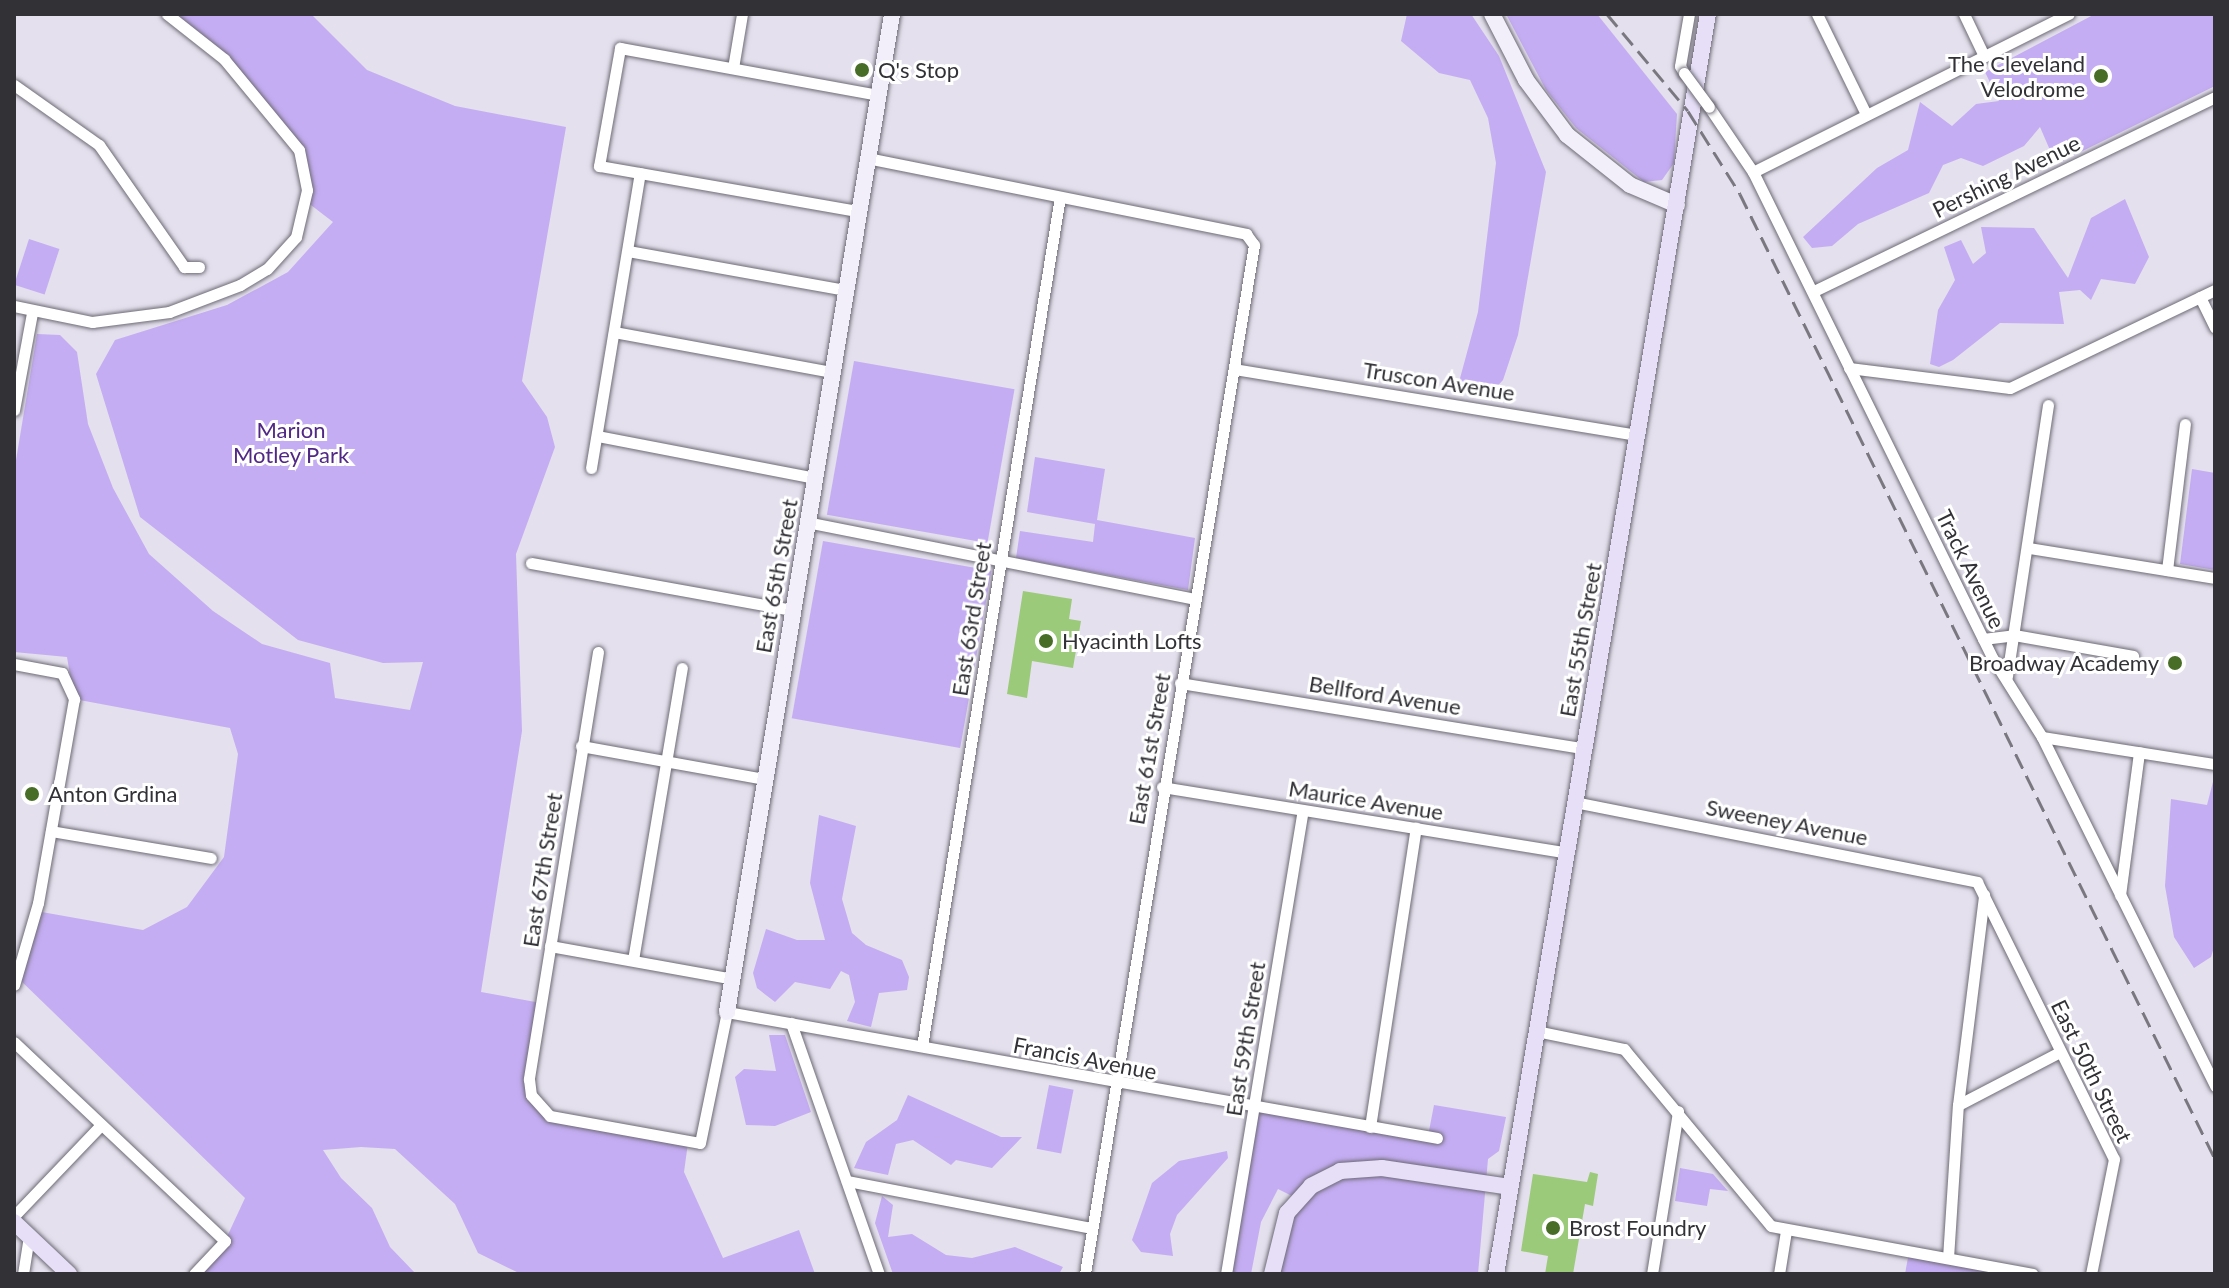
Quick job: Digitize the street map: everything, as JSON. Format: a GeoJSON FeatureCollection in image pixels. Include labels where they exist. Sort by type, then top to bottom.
{"type":"FeatureCollection","features":[{"type":"Feature","properties":{"kind":"main road","name":"East 55th Street"},"geometry":{"type":"LineString","coordinates":[[1496,1274],[1564,852],[1708,14]]}},
{"type":"Feature","properties":{"kind":"main road"},"geometry":{"type":"LineString","coordinates":[[1272,1274],[1287,1213],[1311,1186],[1340,1171],[1382,1168],[1510,1187]]}},
{"type":"Feature","properties":{"kind":"main road"},"geometry":{"type":"LineString","coordinates":[[14,1219],[69,1274]]}},
{"type":"Feature","properties":{"kind":"street"},"geometry":{"type":"LineString","coordinates":[[14,306],[32,313],[92,322],[142,317],[200,302],[267,269],[303,221],[307,190],[299,150],[224,59],[167,14]]}},
{"type":"Feature","properties":{"kind":"street"},"geometry":{"type":"LineString","coordinates":[[733,68],[742,14]]}},
{"type":"Feature","properties":{"kind":"street","name":"East 65th Street"},"geometry":{"type":"LineString","coordinates":[[700,1143],[733,979],[791,610],[892,14]]}},
{"type":"Feature","properties":{"kind":"street"},"geometry":{"type":"LineString","coordinates":[[1492,14],[1526,80],[1567,135],[1630,185],[1677,205]]}},
{"type":"Feature","properties":{"kind":"street","name":"Track Avenue"},"geometry":{"type":"LineString","coordinates":[[1689,14],[1680,66],[1753,172],[1983,639],[2042,737],[2215,1086]]}},
{"type":"Feature","properties":{"kind":"street"},"geometry":{"type":"LineString","coordinates":[[1817,14],[1865,112]]}},
{"type":"Feature","properties":{"kind":"street"},"geometry":{"type":"LineString","coordinates":[[1964,14],[1984,56]]}},
{"type":"Feature","properties":{"kind":"street"},"geometry":{"type":"LineString","coordinates":[[1753,172],[1865,112],[2069,14]]}},
{"type":"Feature","properties":{"kind":"street"},"geometry":{"type":"LineString","coordinates":[[857,211],[599,166],[620,48],[878,95]]}},
{"type":"Feature","properties":{"kind":"street"},"geometry":{"type":"LineString","coordinates":[[14,85],[99,145],[184,267],[199,267]]}},
{"type":"Feature","properties":{"kind":"street","name":"Pershing Avenue"},"geometry":{"type":"LineString","coordinates":[[1814,291],[2215,97]]}},
{"type":"Feature","properties":{"kind":"street"},"geometry":{"type":"LineString","coordinates":[[867,158],[1060,197]]}},
{"type":"Feature","properties":{"kind":"street"},"geometry":{"type":"LineString","coordinates":[[591,468],[640,173]]}},
{"type":"Feature","properties":{"kind":"street","name":"East 61st Street"},"geometry":{"type":"LineString","coordinates":[[1060,197],[1246,234],[1254,245],[1162,787],[1085,1274]]}},
{"type":"Feature","properties":{"kind":"street","name":"East 63rd Street"},"geometry":{"type":"LineString","coordinates":[[922,1046],[1060,197]]}},
{"type":"Feature","properties":{"kind":"street"},"geometry":{"type":"LineString","coordinates":[[628,251],[845,290]]}},
{"type":"Feature","properties":{"kind":"street"},"geometry":{"type":"LineString","coordinates":[[1849,368],[2010,388],[2215,290]]}},
{"type":"Feature","properties":{"kind":"street"},"geometry":{"type":"LineString","coordinates":[[2200,297],[2215,328]]}},
{"type":"Feature","properties":{"kind":"street"},"geometry":{"type":"LineString","coordinates":[[14,410],[32,313]]}},
{"type":"Feature","properties":{"kind":"street"},"geometry":{"type":"LineString","coordinates":[[614,332],[832,372]]}},
{"type":"Feature","properties":{"kind":"street","name":"Truscon Avenue"},"geometry":{"type":"LineString","coordinates":[[1234,369],[1638,435]]}},
{"type":"Feature","properties":{"kind":"street"},"geometry":{"type":"LineString","coordinates":[[2007,676],[2029,548],[2048,405]]}},
{"type":"Feature","properties":{"kind":"street"},"geometry":{"type":"LineString","coordinates":[[2167,570],[2185,424]]}},
{"type":"Feature","properties":{"kind":"street"},"geometry":{"type":"LineString","coordinates":[[597,436],[815,478]]}},
{"type":"Feature","properties":{"kind":"street"},"geometry":{"type":"LineString","coordinates":[[806,522],[1195,599]]}},
{"type":"Feature","properties":{"kind":"street"},"geometry":{"type":"LineString","coordinates":[[2029,548],[2215,578]]}},
{"type":"Feature","properties":{"kind":"street"},"geometry":{"type":"LineString","coordinates":[[531,563],[791,610]]}},
{"type":"Feature","properties":{"kind":"street"},"geometry":{"type":"LineString","coordinates":[[1983,639],[2014,635],[2133,656]]}},
{"type":"Feature","properties":{"kind":"street","name":"East 67th Street"},"geometry":{"type":"LineString","coordinates":[[598,652],[550,946],[531,1095],[550,1116],[700,1143]]}},
{"type":"Feature","properties":{"kind":"street"},"geometry":{"type":"LineString","coordinates":[[14,664],[62,673],[74,699],[51,831],[14,985]]}},
{"type":"Feature","properties":{"kind":"street"},"geometry":{"type":"LineString","coordinates":[[633,960],[682,668]]}},
{"type":"Feature","properties":{"kind":"street","name":"Bellford Avenue"},"geometry":{"type":"LineString","coordinates":[[1180,683],[1583,748]]}},
{"type":"Feature","properties":{"kind":"street"},"geometry":{"type":"LineString","coordinates":[[2042,737],[2215,764]]}},
{"type":"Feature","properties":{"kind":"street"},"geometry":{"type":"LineString","coordinates":[[581,746],[765,779]]}},
{"type":"Feature","properties":{"kind":"street"},"geometry":{"type":"LineString","coordinates":[[2120,895],[2139,752]]}},
{"type":"Feature","properties":{"kind":"street","name":"Maurice Avenue"},"geometry":{"type":"LineString","coordinates":[[1162,787],[1564,852]]}},
{"type":"Feature","properties":{"kind":"street","name":"Sweeney Avenue"},"geometry":{"type":"LineString","coordinates":[[1574,802],[1966,875],[1984,895]]}},
{"type":"Feature","properties":{"kind":"street","name":"East 59th Street"},"geometry":{"type":"LineString","coordinates":[[1226,1274],[1303,810]]}},
{"type":"Feature","properties":{"kind":"street"},"geometry":{"type":"LineString","coordinates":[[1370,1127],[1416,828]]}},
{"type":"Feature","properties":{"kind":"street"},"geometry":{"type":"LineString","coordinates":[[51,831],[211,858]]}},
{"type":"Feature","properties":{"kind":"street"},"geometry":{"type":"LineString","coordinates":[[1948,1258],[1958,1105],[1984,895]]}},
{"type":"Feature","properties":{"kind":"street","name":"East 50th Street"},"geometry":{"type":"LineString","coordinates":[[1984,895],[2114,1159],[2091,1274]]}},
{"type":"Feature","properties":{"kind":"street"},"geometry":{"type":"LineString","coordinates":[[550,946],[733,979]]}},
{"type":"Feature","properties":{"kind":"street","name":"Francis Avenue"},"geometry":{"type":"LineString","coordinates":[[727,1012],[922,1046],[1116,1085],[1437,1138]]}},
{"type":"Feature","properties":{"kind":"street"},"geometry":{"type":"LineString","coordinates":[[791,1023],[879,1274]]}},
{"type":"Feature","properties":{"kind":"street"},"geometry":{"type":"LineString","coordinates":[[1536,1031],[1618,1045],[1678,1111],[1771,1226],[2033,1274]]}},
{"type":"Feature","properties":{"kind":"street"},"geometry":{"type":"LineString","coordinates":[[14,1042],[225,1241],[194,1274]]}},
{"type":"Feature","properties":{"kind":"street"},"geometry":{"type":"LineString","coordinates":[[1958,1105],[2060,1052]]}},
{"type":"Feature","properties":{"kind":"street"},"geometry":{"type":"LineString","coordinates":[[1652,1274],[1678,1111]]}},
{"type":"Feature","properties":{"kind":"street"},"geometry":{"type":"LineString","coordinates":[[14,1219],[101,1125]]}},
{"type":"Feature","properties":{"kind":"street"},"geometry":{"type":"LineString","coordinates":[[847,1181],[1090,1228]]}},
{"type":"Feature","properties":{"kind":"street"},"geometry":{"type":"LineString","coordinates":[[1779,1274],[1786,1231]]}},
{"type":"Feature","properties":{"kind":"street"},"geometry":{"type":"LineString","coordinates":[[23,1274],[29,1236]]}},
{"type":"Feature","properties":{"kind":"green space","name":"Marion Motley Park"},"geometry":{"type":"Polygon","coordinates":[[[167,14],[311,14],[367,70],[455,106],[566,127],[522,381],[547,417],[555,447],[516,554],[522,731],[481,992],[541,1003],[531,1095],[550,1116],[688,1143],[684,1172],[723,1258],[799,1230],[815,1274],[521,1274],[478,1253],[455,1204],[395,1149],[361,1147],[323,1150],[341,1178],[372,1208],[390,1247],[416,1274],[194,1274],[225,1241],[245,1198],[18,978],[36,911],[143,930],[187,907],[224,857],[238,754],[230,728],[74,699],[67,657],[14,652],[14,472],[37,334],[60,335],[77,352],[88,424],[113,488],[149,554],[213,611],[262,644],[330,663],[335,698],[410,710],[423,662],[383,663],[298,640],[140,517],[96,374],[115,340],[227,305],[288,272],[333,222],[307,202],[299,150],[224,59],[167,14]]]}},
{"type":"Feature","properties":{"kind":"green space"},"geometry":{"type":"Polygon","coordinates":[[[1407,14],[1471,14],[1499,56],[1546,172],[1518,335],[1503,380],[1491,393],[1471,393],[1459,382],[1478,312],[1496,163],[1488,118],[1470,80],[1439,73],[1401,41],[1407,14]]]}},
{"type":"Feature","properties":{"kind":"green space"},"geometry":{"type":"Polygon","coordinates":[[[1506,14],[1597,14],[1677,114],[1674,163],[1662,180],[1644,182],[1576,128],[1546,90],[1506,14]]]}},
{"type":"Feature","properties":{"kind":"green space"},"geometry":{"type":"Polygon","coordinates":[[[2095,14],[2215,14],[2215,86],[2056,164],[2040,127],[2024,146],[1983,166],[1961,158],[1943,165],[1929,193],[1858,224],[1832,246],[1812,248],[1803,237],[1877,168],[1908,150],[1920,102],[1952,126],[1976,104],[1999,101],[1985,72],[2095,14]]]}},
{"type":"Feature","properties":{"kind":"green space"},"geometry":{"type":"Polygon","coordinates":[[[2125,199],[2149,257],[2135,284],[2101,279],[2091,300],[2080,290],[2059,292],[2064,324],[2000,323],[1953,360],[1939,367],[1930,364],[1938,310],[1955,280],[1944,247],[1961,240],[1973,264],[1986,253],[1981,227],[2034,228],[2068,278],[2091,218],[2125,199]]]}},
{"type":"Feature","properties":{"kind":"green space"},"geometry":{"type":"Polygon","coordinates":[[[29,239],[59,249],[45,295],[14,285],[29,239]]]}},
{"type":"Feature","properties":{"kind":"green space"},"geometry":{"type":"Polygon","coordinates":[[[854,361],[1015,389],[987,543],[827,515],[854,361]]]}},
{"type":"Feature","properties":{"kind":"green space"},"geometry":{"type":"Polygon","coordinates":[[[1035,457],[1105,469],[1097,520],[1195,538],[1188,590],[1016,558],[1020,531],[1093,542],[1095,524],[1027,512],[1035,457]]]}},
{"type":"Feature","properties":{"kind":"green space"},"geometry":{"type":"Polygon","coordinates":[[[2192,469],[2215,473],[2215,570],[2180,564],[2192,469]]]}},
{"type":"Feature","properties":{"kind":"green space"},"geometry":{"type":"Polygon","coordinates":[[[823,541],[991,571],[960,748],[792,718],[823,541]]]}},
{"type":"Feature","properties":{"kind":"green space"},"geometry":{"type":"Polygon","coordinates":[[[2215,774],[2215,944],[2211,957],[2194,968],[2174,937],[2165,886],[2171,799],[2207,805],[2215,774]]]}},
{"type":"Feature","properties":{"kind":"green space"},"geometry":{"type":"Polygon","coordinates":[[[819,815],[856,826],[842,899],[852,933],[866,945],[902,960],[909,977],[907,990],[879,993],[871,1027],[847,1021],[855,1002],[849,975],[841,971],[830,989],[795,982],[775,1002],[757,988],[753,973],[766,929],[797,940],[825,940],[810,883],[819,815]]]}},
{"type":"Feature","properties":{"kind":"green space"},"geometry":{"type":"Polygon","coordinates":[[[769,1035],[785,1035],[811,1112],[775,1126],[746,1125],[735,1077],[744,1069],[776,1071],[769,1035]]]}},
{"type":"Feature","properties":{"kind":"green space"},"geometry":{"type":"Polygon","coordinates":[[[1049,1085],[1074,1090],[1061,1154],[1037,1149],[1049,1085]]]}},
{"type":"Feature","properties":{"kind":"green space"},"geometry":{"type":"Polygon","coordinates":[[[908,1095],[1001,1137],[1022,1137],[992,1168],[956,1160],[951,1165],[913,1140],[896,1144],[888,1175],[854,1168],[866,1142],[897,1120],[908,1095]]]}},
{"type":"Feature","properties":{"kind":"green space"},"geometry":{"type":"Polygon","coordinates":[[[1434,1105],[1506,1117],[1499,1151],[1488,1159],[1478,1274],[1272,1274],[1298,1199],[1278,1189],[1261,1222],[1251,1274],[1226,1274],[1254,1107],[1428,1136],[1434,1105]]]}},
{"type":"Feature","properties":{"kind":"green space"},"geometry":{"type":"Polygon","coordinates":[[[1227,1151],[1228,1158],[1177,1215],[1170,1234],[1173,1256],[1141,1252],[1132,1240],[1152,1183],[1179,1161],[1227,1151]]]}},
{"type":"Feature","properties":{"kind":"green space"},"geometry":{"type":"Polygon","coordinates":[[[1680,1168],[1713,1174],[1728,1191],[1710,1189],[1707,1206],[1675,1201],[1680,1168]]]}},
{"type":"Feature","properties":{"kind":"green space"},"geometry":{"type":"Polygon","coordinates":[[[882,1196],[893,1205],[888,1237],[912,1234],[946,1255],[972,1258],[1015,1247],[1063,1267],[1059,1274],[893,1274],[875,1223],[882,1196]]]}},
{"type":"Feature","properties":{"kind":"green space"},"geometry":{"type":"Polygon","coordinates":[[[1909,1252],[2033,1274],[1905,1274],[1909,1252]]]}},
{"type":"Feature","properties":{"kind":"building","name":"Hyacinth Lofts"},"geometry":{"type":"Polygon","coordinates":[[[1023,591],[1072,599],[1069,619],[1081,621],[1073,668],[1032,661],[1027,698],[1007,694],[1023,591]]]}},
{"type":"Feature","properties":{"kind":"building","name":"Brost Foundry"},"geometry":{"type":"Polygon","coordinates":[[[1590,1172],[1598,1174],[1593,1206],[1585,1204],[1573,1274],[1545,1274],[1548,1256],[1521,1251],[1533,1174],[1587,1182],[1590,1172]]]}},
{"type":"Feature","properties":{"kind":"railway"},"geometry":{"type":"LineString","coordinates":[[1607,14],[1688,111],[1740,194],[2215,1159]]}},
{"type":"Feature","properties":{"kind":"place","name":"Q's Stop"},"geometry":{"type":"Point","coordinates":[862,70]}},
{"type":"Feature","properties":{"kind":"place","name":"The Cleveland Velodrome"},"geometry":{"type":"Point","coordinates":[2101,76]}},
{"type":"Feature","properties":{"kind":"place","name":"Hyacinth Lofts"},"geometry":{"type":"Point","coordinates":[1046,641]}},
{"type":"Feature","properties":{"kind":"place","name":"Broadway Academy"},"geometry":{"type":"Point","coordinates":[2175,663]}},
{"type":"Feature","properties":{"kind":"place","name":"Anton Grdina"},"geometry":{"type":"Point","coordinates":[32,794]}},
{"type":"Feature","properties":{"kind":"place","name":"Brost Foundry"},"geometry":{"type":"Point","coordinates":[1553,1228]}}]}
